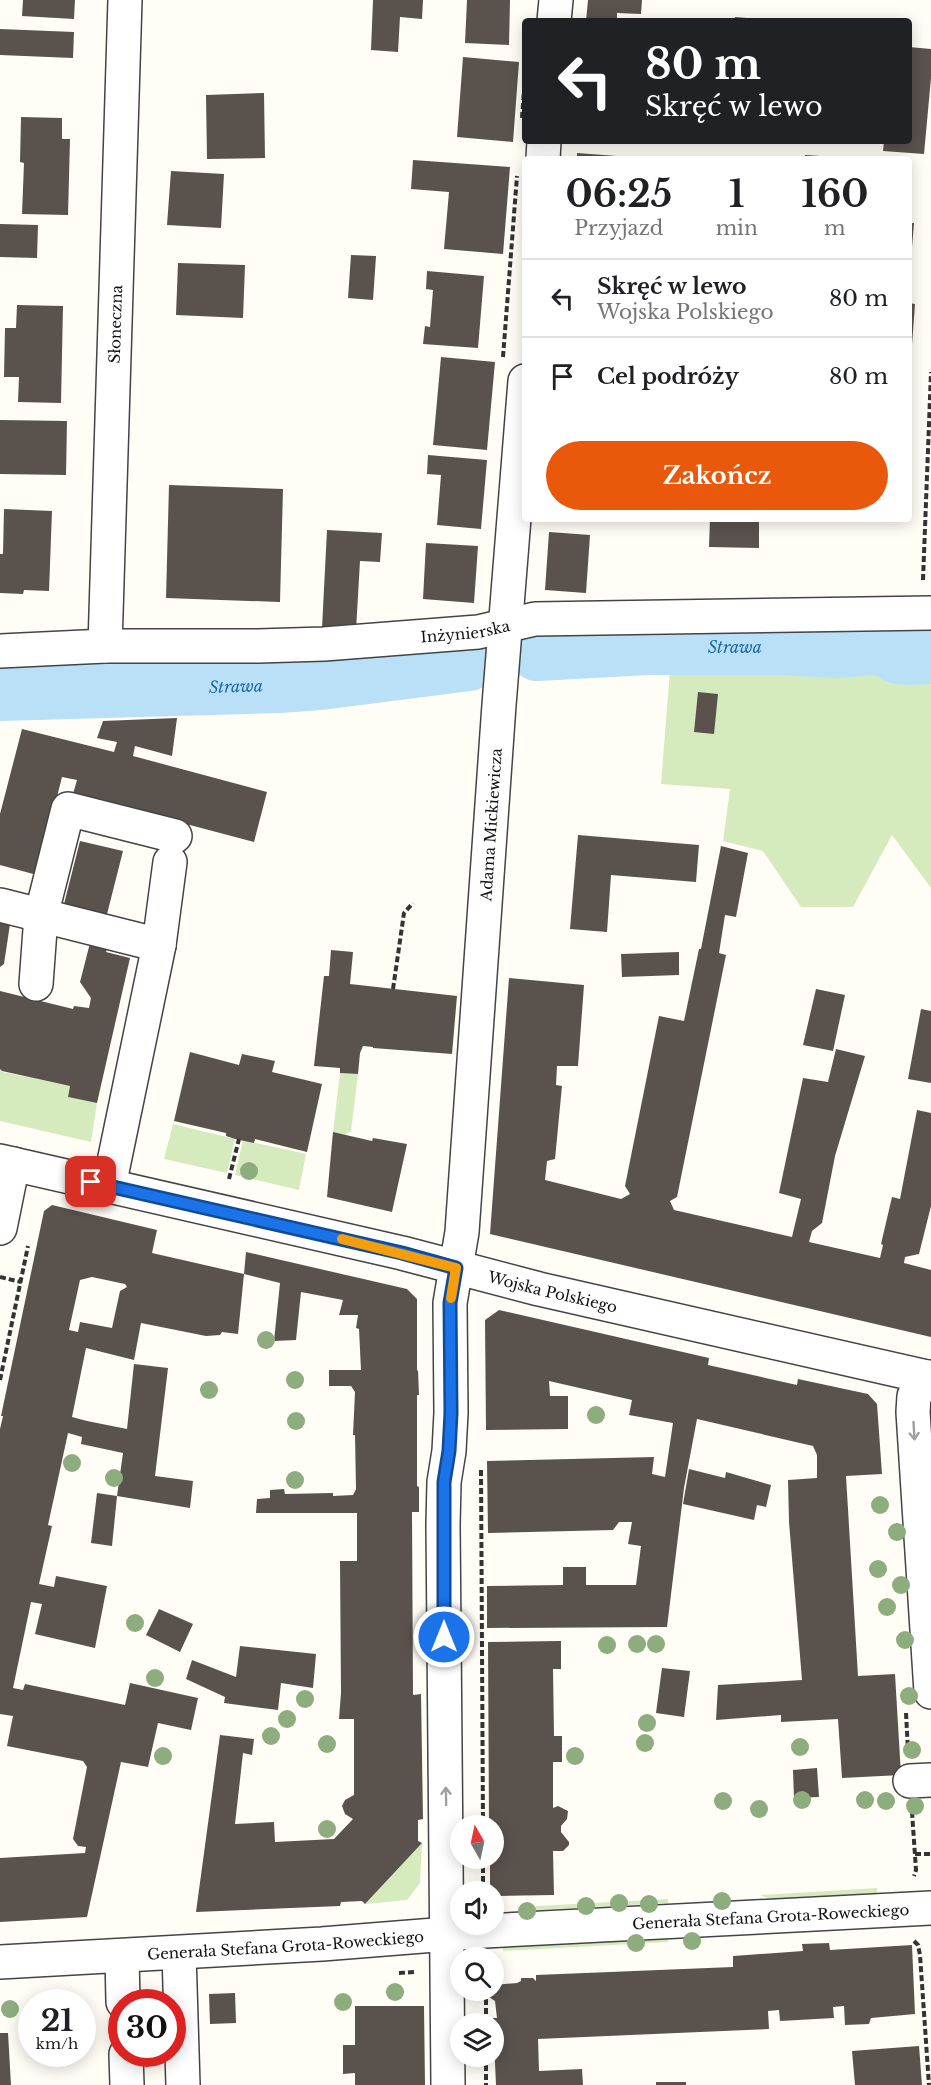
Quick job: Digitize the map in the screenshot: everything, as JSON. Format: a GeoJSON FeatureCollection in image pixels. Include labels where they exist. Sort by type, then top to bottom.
{"type":"FeatureCollection","features":[{"type":"Feature","properties":{"kind":"street","name":"Słoneczna"},"geometry":{"type":"LineString","coordinates":[[105,646],[125,0]]}},
{"type":"Feature","properties":{"kind":"street"},"geometry":{"type":"LineString","coordinates":[[554,18],[556,0]]}},
{"type":"Feature","properties":{"kind":"street","name":"Adama Mickiewicza"},"geometry":{"type":"LineString","coordinates":[[448,2085],[444,1482],[449,1451],[451,1413],[450,1303],[462,1232],[522,419]]}},
{"type":"Feature","properties":{"kind":"street","name":"Inżynierska"},"geometry":{"type":"LineString","coordinates":[[0,651],[105,646],[324,644],[478,632],[504,646],[535,619],[927,600]]}},
{"type":"Feature","properties":{"kind":"street"},"geometry":{"type":"LineString","coordinates":[[36,984],[41,916],[68,809],[172,849],[159,945],[109,1186]]}},
{"type":"Feature","properties":{"kind":"street"},"geometry":{"type":"LineString","coordinates":[[0,905],[159,945]]}},
{"type":"Feature","properties":{"kind":"street"},"geometry":{"type":"LineString","coordinates":[[7,1162],[15,1233]]}},
{"type":"Feature","properties":{"kind":"street","name":"Wojska Polskiego"},"geometry":{"type":"LineString","coordinates":[[7,1162],[402,1253],[539,1289],[929,1377]]}},
{"type":"Feature","properties":{"kind":"street"},"geometry":{"type":"LineString","coordinates":[[918,1701],[914,1396],[929,1377]]}},
{"type":"Feature","properties":{"kind":"street","name":"Generała Stefana Grota-Roweckiego"},"geometry":{"type":"LineString","coordinates":[[0,1962],[179,1953],[447,1934],[931,1908]]}},
{"type":"Feature","properties":{"kind":"street"},"geometry":{"type":"LineString","coordinates":[[179,1953],[183,2085]]}},
{"type":"Feature","properties":{"kind":"street"},"geometry":{"type":"LineString","coordinates":[[122,1956],[123,1989]]}},
{"type":"Feature","properties":{"kind":"street"},"geometry":{"type":"LineString","coordinates":[[126,2067],[127,2085]]}},
{"type":"Feature","properties":{"kind":"path"},"geometry":{"type":"LineString","coordinates":[[927,600],[931,372]]}},
{"type":"Feature","properties":{"kind":"path"},"geometry":{"type":"LineString","coordinates":[[393,988],[404,913],[413,903]]}},
{"type":"Feature","properties":{"kind":"path"},"geometry":{"type":"LineString","coordinates":[[229,1179],[239,1139]]}},
{"type":"Feature","properties":{"kind":"path"},"geometry":{"type":"LineString","coordinates":[[0,1380],[21,1282],[15,1233]]}},
{"type":"Feature","properties":{"kind":"path"},"geometry":{"type":"LineString","coordinates":[[0,1277],[21,1282]]}},
{"type":"Feature","properties":{"kind":"path"},"geometry":{"type":"LineString","coordinates":[[481,1461],[483,1815]]}},
{"type":"Feature","properties":{"kind":"path"},"geometry":{"type":"LineString","coordinates":[[911,1880],[916,1870],[915,1854],[921,1780],[918,1701]]}},
{"type":"Feature","properties":{"kind":"path"},"geometry":{"type":"LineString","coordinates":[[915,1854],[931,1854]]}},
{"type":"Feature","properties":{"kind":"path"},"geometry":{"type":"LineString","coordinates":[[908,1938],[914,1940],[920,1949],[929,2085]]}},
{"type":"Feature","properties":{"kind":"path"},"geometry":{"type":"LineString","coordinates":[[486,2067],[486,2085]]}},
{"type":"Feature","properties":{"kind":"green space"},"geometry":{"type":"Polygon","coordinates":[[[670,670],[931,672],[931,888],[892,835],[853,907],[801,907],[763,851],[723,841],[730,789],[661,784],[670,670]]]}},
{"type":"Feature","properties":{"kind":"green space"},"geometry":{"type":"Polygon","coordinates":[[[0,1069],[3,1072],[70,1086],[68,1097],[97,1103],[91,1142],[0,1121],[0,1069]]]}},
{"type":"Feature","properties":{"kind":"green space"},"geometry":{"type":"Polygon","coordinates":[[[340,1073],[358,1074],[351,1131],[344,1135],[333,1132],[340,1073]]]}},
{"type":"Feature","properties":{"kind":"green space"},"geometry":{"type":"Polygon","coordinates":[[[173,1124],[235,1139],[227,1173],[164,1159],[173,1124]]]}},
{"type":"Feature","properties":{"kind":"green space"},"geometry":{"type":"Polygon","coordinates":[[[243,1140],[306,1154],[299,1190],[235,1175],[243,1140]]]}},
{"type":"Feature","properties":{"kind":"green space"},"geometry":{"type":"Polygon","coordinates":[[[422,1843],[420,1883],[407,1900],[365,1904],[422,1843]]]}},
{"type":"Feature","properties":{"kind":"green space"},"geometry":{"type":"Polygon","coordinates":[[[877,1888],[877,1893],[770,1899],[760,1895],[877,1888]]]}},
{"type":"Feature","properties":{"kind":"green space"},"geometry":{"type":"Polygon","coordinates":[[[668,1899],[668,1903],[518,1911],[519,1907],[668,1899]]]}},
{"type":"Feature","properties":{"kind":"green space"},"geometry":{"type":"Polygon","coordinates":[[[668,1938],[668,1942],[504,1951],[504,1948],[668,1938]]]}},
{"type":"Feature","properties":{"kind":"building"},"geometry":{"type":"Polygon","coordinates":[[[23,0],[75,0],[74,19],[22,16],[23,0]]]}},
{"type":"Feature","properties":{"kind":"building"},"geometry":{"type":"Polygon","coordinates":[[[373,0],[423,0],[422,19],[400,17],[398,52],[371,50],[373,0]]]}},
{"type":"Feature","properties":{"kind":"building"},"geometry":{"type":"Polygon","coordinates":[[[467,0],[510,0],[509,45],[465,43],[467,0]]]}},
{"type":"Feature","properties":{"kind":"building"},"geometry":{"type":"Polygon","coordinates":[[[588,0],[642,0],[641,14],[617,13],[617,18],[586,18],[588,0]]]}},
{"type":"Feature","properties":{"kind":"building"},"geometry":{"type":"Polygon","coordinates":[[[0,29],[74,32],[73,58],[0,55],[0,29]]]}},
{"type":"Feature","properties":{"kind":"building"},"geometry":{"type":"Polygon","coordinates":[[[912,47],[931,49],[931,78],[924,154],[883,151],[884,144],[912,144],[912,47]]]}},
{"type":"Feature","properties":{"kind":"building"},"geometry":{"type":"Polygon","coordinates":[[[463,57],[519,62],[513,142],[457,137],[463,57]]]}},
{"type":"Feature","properties":{"kind":"building"},"geometry":{"type":"Polygon","coordinates":[[[264,93],[265,158],[207,159],[206,95],[264,93]]]}},
{"type":"Feature","properties":{"kind":"building"},"geometry":{"type":"Polygon","coordinates":[[[21,117],[62,118],[62,139],[70,139],[68,215],[22,214],[24,163],[20,162],[21,117]]]}},
{"type":"Feature","properties":{"kind":"building"},"geometry":{"type":"Polygon","coordinates":[[[577,153],[617,156],[577,156],[577,153]]]}},
{"type":"Feature","properties":{"kind":"building"},"geometry":{"type":"Polygon","coordinates":[[[413,160],[510,167],[503,254],[444,249],[449,192],[411,189],[413,160]]]}},
{"type":"Feature","properties":{"kind":"building"},"geometry":{"type":"Polygon","coordinates":[[[171,171],[224,174],[221,228],[167,225],[171,171]]]}},
{"type":"Feature","properties":{"kind":"building"},"geometry":{"type":"Polygon","coordinates":[[[912,223],[914,223],[912,247],[912,223]]]}},
{"type":"Feature","properties":{"kind":"building"},"geometry":{"type":"Polygon","coordinates":[[[0,224],[38,225],[37,258],[0,257],[0,224]]]}},
{"type":"Feature","properties":{"kind":"building"},"geometry":{"type":"Polygon","coordinates":[[[351,255],[376,256],[373,300],[348,298],[351,255]]]}},
{"type":"Feature","properties":{"kind":"building"},"geometry":{"type":"Polygon","coordinates":[[[178,263],[245,265],[243,318],[176,315],[178,263]]]}},
{"type":"Feature","properties":{"kind":"building"},"geometry":{"type":"Polygon","coordinates":[[[427,271],[484,276],[478,348],[423,344],[425,326],[430,327],[433,290],[426,289],[427,271]]]}},
{"type":"Feature","properties":{"kind":"building"},"geometry":{"type":"Polygon","coordinates":[[[912,304],[915,304],[912,344],[912,304]]]}},
{"type":"Feature","properties":{"kind":"building"},"geometry":{"type":"Polygon","coordinates":[[[17,305],[63,306],[61,403],[18,402],[19,377],[4,377],[5,328],[16,328],[17,305]]]}},
{"type":"Feature","properties":{"kind":"building"},"geometry":{"type":"Polygon","coordinates":[[[441,357],[495,362],[487,450],[433,445],[441,357]]]}},
{"type":"Feature","properties":{"kind":"building"},"geometry":{"type":"Polygon","coordinates":[[[0,420],[67,421],[66,475],[0,474],[0,420]]]}},
{"type":"Feature","properties":{"kind":"building"},"geometry":{"type":"Polygon","coordinates":[[[428,455],[487,460],[481,529],[437,525],[441,475],[427,474],[428,455]]]}},
{"type":"Feature","properties":{"kind":"building"},"geometry":{"type":"Polygon","coordinates":[[[169,485],[283,489],[280,602],[166,598],[169,485]]]}},
{"type":"Feature","properties":{"kind":"building"},"geometry":{"type":"Polygon","coordinates":[[[4,509],[52,511],[49,591],[24,590],[23,594],[0,593],[0,554],[3,554],[4,509]]]}},
{"type":"Feature","properties":{"kind":"building"},"geometry":{"type":"Polygon","coordinates":[[[710,522],[759,522],[759,548],[709,547],[710,522]]]}},
{"type":"Feature","properties":{"kind":"building"},"geometry":{"type":"Polygon","coordinates":[[[327,530],[382,533],[380,562],[360,561],[356,630],[322,628],[327,530]]]}},
{"type":"Feature","properties":{"kind":"building"},"geometry":{"type":"Polygon","coordinates":[[[549,532],[590,535],[586,593],[545,590],[549,532]]]}},
{"type":"Feature","properties":{"kind":"building"},"geometry":{"type":"Polygon","coordinates":[[[426,543],[478,546],[474,603],[423,599],[426,543]]]}},
{"type":"Feature","properties":{"kind":"building"},"geometry":{"type":"Polygon","coordinates":[[[698,692],[718,694],[714,734],[694,732],[698,692]]]}},
{"type":"Feature","properties":{"kind":"building"},"geometry":{"type":"Polygon","coordinates":[[[177,718],[172,756],[135,746],[133,756],[267,792],[254,842],[73,794],[77,780],[62,777],[37,875],[0,865],[0,814],[22,729],[114,752],[117,742],[97,738],[103,721],[177,718]]]}},
{"type":"Feature","properties":{"kind":"building"},"geometry":{"type":"Polygon","coordinates":[[[578,835],[699,845],[696,882],[611,875],[607,932],[570,929],[578,835]]]}},
{"type":"Feature","properties":{"kind":"building"},"geometry":{"type":"Polygon","coordinates":[[[80,841],[123,851],[105,922],[62,912],[80,841]]]}},
{"type":"Feature","properties":{"kind":"building"},"geometry":{"type":"Polygon","coordinates":[[[721,846],[748,853],[736,917],[725,915],[719,953],[726,955],[677,1197],[670,1201],[674,1210],[792,1237],[801,1199],[779,1193],[803,1078],[828,1082],[836,1049],[865,1056],[835,1156],[822,1223],[812,1231],[809,1242],[880,1258],[892,1197],[900,1199],[917,1110],[931,1113],[931,1206],[919,1254],[905,1257],[904,1263],[931,1270],[931,1337],[490,1234],[509,978],[584,985],[578,1066],[557,1066],[556,1085],[562,1086],[555,1159],[547,1161],[545,1180],[621,1199],[630,1194],[625,1186],[659,1016],[684,1021],[721,846]]]}},
{"type":"Feature","properties":{"kind":"building"},"geometry":{"type":"Polygon","coordinates":[[[0,911],[10,924],[4,964],[0,967],[0,911]]]}},
{"type":"Feature","properties":{"kind":"building"},"geometry":{"type":"Polygon","coordinates":[[[90,943],[108,947],[106,952],[130,958],[97,1103],[68,1097],[70,1086],[0,1069],[0,991],[73,1009],[74,1006],[89,1008],[91,998],[80,982],[90,943]]]}},
{"type":"Feature","properties":{"kind":"building"},"geometry":{"type":"Polygon","coordinates":[[[331,950],[353,952],[350,984],[457,996],[452,1054],[363,1046],[358,1074],[340,1073],[340,1068],[314,1066],[324,976],[329,976],[331,950]]]}},
{"type":"Feature","properties":{"kind":"building"},"geometry":{"type":"Polygon","coordinates":[[[679,952],[679,975],[622,977],[621,954],[679,952]]]}},
{"type":"Feature","properties":{"kind":"building"},"geometry":{"type":"Polygon","coordinates":[[[816,989],[845,995],[833,1051],[803,1045],[816,989]]]}},
{"type":"Feature","properties":{"kind":"building"},"geometry":{"type":"Polygon","coordinates":[[[921,1009],[931,1011],[931,1083],[908,1079],[921,1009]]]}},
{"type":"Feature","properties":{"kind":"building"},"geometry":{"type":"Polygon","coordinates":[[[190,1052],[239,1065],[242,1054],[275,1061],[272,1072],[322,1084],[307,1152],[255,1139],[254,1143],[235,1139],[226,1136],[226,1133],[174,1121],[190,1052]]]}},
{"type":"Feature","properties":{"kind":"building"},"geometry":{"type":"Polygon","coordinates":[[[333,1132],[372,1141],[373,1138],[407,1144],[392,1212],[327,1197],[333,1132]]]}},
{"type":"Feature","properties":{"kind":"building"},"geometry":{"type":"Polygon","coordinates":[[[52,1205],[157,1230],[152,1253],[244,1274],[238,1334],[222,1332],[220,1335],[206,1336],[141,1323],[134,1360],[86,1348],[72,1417],[87,1421],[127,1429],[134,1364],[168,1368],[155,1476],[193,1481],[190,1508],[117,1496],[123,1453],[81,1444],[82,1437],[68,1433],[48,1525],[52,1526],[39,1584],[54,1587],[56,1576],[107,1586],[95,1648],[35,1634],[42,1604],[31,1602],[13,1688],[23,1690],[25,1684],[125,1705],[130,1683],[198,1698],[191,1730],[158,1723],[148,1767],[121,1762],[87,1917],[0,1922],[0,1858],[85,1853],[86,1847],[78,1846],[73,1839],[87,1767],[83,1761],[7,1746],[13,1716],[0,1714],[0,1429],[3,1416],[1,1416],[44,1211],[52,1205]],[[92,1277],[80,1280],[69,1330],[78,1332],[80,1322],[112,1328],[120,1291],[127,1287],[125,1284],[92,1277]]]}},
{"type":"Feature","properties":{"kind":"building"},"geometry":{"type":"Polygon","coordinates":[[[246,1252],[407,1289],[417,1299],[419,1512],[412,1512],[413,1695],[421,1694],[423,1819],[418,1820],[418,1841],[422,1843],[365,1904],[362,1901],[341,1902],[340,1906],[196,1912],[220,1735],[254,1739],[252,1755],[243,1753],[235,1824],[274,1822],[275,1842],[334,1839],[353,1819],[345,1814],[342,1806],[345,1800],[354,1795],[354,1719],[339,1719],[341,1693],[340,1561],[357,1561],[357,1513],[256,1513],[257,1499],[270,1498],[270,1490],[284,1489],[285,1494],[353,1495],[356,1489],[355,1435],[353,1435],[355,1392],[351,1386],[329,1386],[329,1370],[361,1370],[359,1329],[356,1328],[358,1315],[339,1315],[343,1300],[301,1292],[296,1340],[274,1341],[280,1283],[244,1274],[246,1252]]]}},
{"type":"Feature","properties":{"kind":"building"},"geometry":{"type":"Polygon","coordinates":[[[499,1310],[709,1358],[708,1365],[797,1385],[798,1379],[868,1394],[877,1404],[882,1474],[846,1476],[858,1676],[895,1674],[901,1775],[842,1778],[838,1719],[781,1722],[781,1715],[716,1720],[718,1685],[802,1680],[789,1522],[788,1480],[817,1478],[817,1455],[813,1446],[697,1419],[684,1488],[667,1627],[487,1628],[487,1586],[563,1585],[563,1567],[586,1567],[586,1585],[636,1585],[641,1546],[628,1544],[632,1522],[619,1522],[613,1530],[488,1533],[487,1461],[654,1457],[652,1474],[665,1477],[673,1423],[629,1415],[632,1400],[549,1381],[550,1396],[568,1396],[568,1429],[486,1430],[485,1320],[499,1310]]]}},
{"type":"Feature","properties":{"kind":"building"},"geometry":{"type":"Polygon","coordinates":[[[689,1469],[725,1478],[726,1472],[771,1485],[766,1507],[757,1505],[754,1520],[683,1504],[689,1469]]]}},
{"type":"Feature","properties":{"kind":"building"},"geometry":{"type":"Polygon","coordinates":[[[97,1493],[117,1496],[112,1546],[91,1543],[97,1493]]]}},
{"type":"Feature","properties":{"kind":"building"},"geometry":{"type":"Polygon","coordinates":[[[159,1609],[193,1624],[180,1652],[146,1635],[159,1609]]]}},
{"type":"Feature","properties":{"kind":"building"},"geometry":{"type":"Polygon","coordinates":[[[561,1641],[561,1669],[553,1669],[554,1736],[562,1736],[562,1762],[553,1762],[553,1808],[558,1806],[568,1811],[567,1819],[561,1826],[561,1832],[569,1845],[563,1851],[553,1851],[554,1895],[504,1896],[504,1881],[490,1881],[490,1869],[504,1869],[504,1815],[489,1815],[488,1642],[561,1641]]]}},
{"type":"Feature","properties":{"kind":"building"},"geometry":{"type":"Polygon","coordinates":[[[240,1646],[316,1654],[313,1688],[281,1683],[278,1710],[224,1703],[225,1697],[186,1679],[192,1660],[236,1677],[240,1646]]]}},
{"type":"Feature","properties":{"kind":"building"},"geometry":{"type":"Polygon","coordinates":[[[662,1668],[690,1671],[684,1717],[656,1713],[662,1668]]]}},
{"type":"Feature","properties":{"kind":"building"},"geometry":{"type":"Polygon","coordinates":[[[817,1768],[819,1797],[794,1798],[793,1770],[817,1768]]]}},
{"type":"Feature","properties":{"kind":"building"},"geometry":{"type":"Polygon","coordinates":[[[829,1943],[830,1950],[912,1945],[915,2014],[871,2018],[869,2024],[845,2025],[844,2006],[833,2007],[834,2018],[780,2021],[779,2010],[768,2011],[769,2029],[538,2039],[539,2071],[582,2069],[583,2085],[496,2085],[495,2067],[504,2067],[504,2013],[496,2013],[495,2001],[504,2001],[504,1984],[517,1983],[521,1981],[521,1978],[533,1978],[536,1981],[536,1975],[733,1967],[733,1956],[803,1951],[802,1944],[829,1943]]]}},
{"type":"Feature","properties":{"kind":"building"},"geometry":{"type":"Polygon","coordinates":[[[235,1993],[236,2023],[210,2024],[209,1994],[235,1993]]]}},
{"type":"Feature","properties":{"kind":"building"},"geometry":{"type":"Polygon","coordinates":[[[355,2006],[424,2006],[425,2085],[355,2085],[355,2073],[343,2074],[343,2045],[355,2045],[355,2006]]]}},
{"type":"Feature","properties":{"kind":"building"},"geometry":{"type":"Polygon","coordinates":[[[0,2033],[8,2033],[11,2085],[0,2085],[0,2033]]]}},
{"type":"Feature","properties":{"kind":"building"},"geometry":{"type":"Polygon","coordinates":[[[919,2046],[922,2085],[855,2085],[852,2051],[919,2046]]]}},
{"type":"Feature","properties":{"kind":"building"},"geometry":{"type":"Polygon","coordinates":[[[656,2082],[686,2082],[686,2085],[656,2085],[656,2082]]]}},
{"type":"Feature","properties":{"kind":"waterway","name":"Strawa"},"geometry":{"type":"LineString","coordinates":[[537,653],[648,647],[780,647],[837,650],[881,647],[898,656],[931,656]]}},
{"type":"Feature","properties":{"kind":"waterway","name":"Strawa"},"geometry":{"type":"LineString","coordinates":[[0,693],[278,685],[320,682],[469,663]]}},
{"type":"Feature","properties":{"kind":"slow traffic"},"geometry":{"type":"LineString","coordinates":[[342,1239],[456,1268],[451,1298]]}},
{"type":"Feature","properties":{"kind":"route"},"geometry":{"type":"LineString","coordinates":[[91,1182],[402,1253],[456,1268],[450,1303],[451,1413],[449,1451],[444,1482],[444,1637]]}}]}
